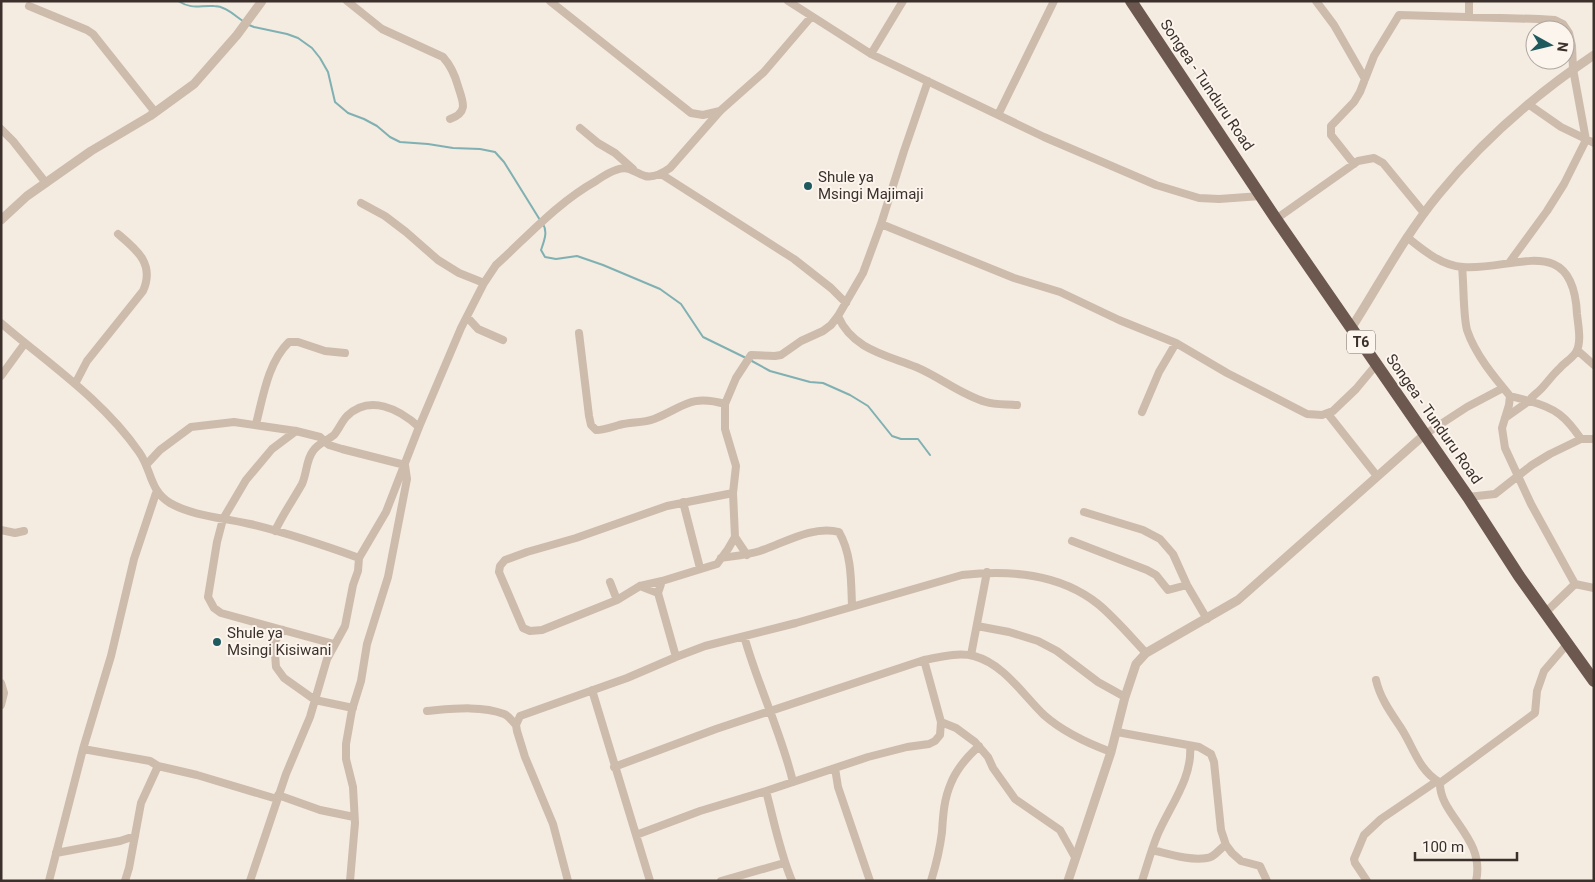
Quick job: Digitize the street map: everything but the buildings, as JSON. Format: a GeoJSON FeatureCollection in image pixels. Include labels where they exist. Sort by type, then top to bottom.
{"type":"FeatureCollection","features":[{"type":"Feature","properties":{"kind":"highway","name":"Songea - Tunduru Road"},"geometry":{"type":"LineString","coordinates":[[1131,1],[1276,219],[1468,497],[1519,576],[1594,681]]}},
{"type":"Feature","properties":{"kind":"street"},"geometry":{"type":"LineString","coordinates":[[1,220],[27,196],[91,151],[155,112],[194,84],[238,35],[262,1]]}},
{"type":"Feature","properties":{"kind":"street"},"geometry":{"type":"LineString","coordinates":[[347,1],[382,29],[443,57],[448,62],[456,76],[463,102],[462,111],[450,119]]}},
{"type":"Feature","properties":{"kind":"street"},"geometry":{"type":"LineString","coordinates":[[550,1],[691,113],[703,116],[720,111]]}},
{"type":"Feature","properties":{"kind":"street"},"geometry":{"type":"LineString","coordinates":[[788,1],[871,54],[1044,137],[1156,185],[1199,198],[1219,199],[1261,196]]}},
{"type":"Feature","properties":{"kind":"street"},"geometry":{"type":"LineString","coordinates":[[871,54],[903,1]]}},
{"type":"Feature","properties":{"kind":"street"},"geometry":{"type":"LineString","coordinates":[[998,114],[1054,1]]}},
{"type":"Feature","properties":{"kind":"street"},"geometry":{"type":"LineString","coordinates":[[1316,1],[1334,25],[1365,79]]}},
{"type":"Feature","properties":{"kind":"street"},"geometry":{"type":"LineString","coordinates":[[1469,1],[1469,16]]}},
{"type":"Feature","properties":{"kind":"street"},"geometry":{"type":"LineString","coordinates":[[29,6],[93,34],[155,112]]}},
{"type":"Feature","properties":{"kind":"street"},"geometry":{"type":"LineString","coordinates":[[1354,164],[1331,135],[1331,126],[1354,102],[1374,56],[1399,15],[1555,20]]}},
{"type":"Feature","properties":{"kind":"street"},"geometry":{"type":"LineString","coordinates":[[580,128],[644,176],[661,174],[670,168],[720,111],[764,72],[811,17]]}},
{"type":"Feature","properties":{"kind":"street"},"geometry":{"type":"LineString","coordinates":[[1575,68],[1594,55]]}},
{"type":"Feature","properties":{"kind":"street"},"geometry":{"type":"LineString","coordinates":[[1352,327],[1407,237],[1473,153],[1528,104],[1572,70]]}},
{"type":"Feature","properties":{"kind":"street"},"geometry":{"type":"LineString","coordinates":[[1509,263],[1547,211],[1590,141],[1573,70]]}},
{"type":"Feature","properties":{"kind":"street"},"geometry":{"type":"LineString","coordinates":[[733,493],[683,502],[639,515],[554,546],[505,560],[500,566],[500,572],[523,628],[526,630],[542,630],[617,600],[640,586],[662,582],[717,564],[734,537],[733,493],[736,466],[725,429],[725,404],[736,378],[748,359],[754,355],[781,355],[801,341],[823,331],[838,316],[863,273],[928,81]]}},
{"type":"Feature","properties":{"kind":"street"},"geometry":{"type":"LineString","coordinates":[[1528,104],[1560,127],[1590,141]]}},
{"type":"Feature","properties":{"kind":"street"},"geometry":{"type":"LineString","coordinates":[[1,129],[13,141],[46,183]]}},
{"type":"Feature","properties":{"kind":"street"},"geometry":{"type":"LineString","coordinates":[[1276,219],[1354,164],[1366,158],[1379,160],[1383,163],[1424,213]]}},
{"type":"Feature","properties":{"kind":"street"},"geometry":{"type":"LineString","coordinates":[[250,881],[277,797],[310,717],[327,659],[334,644],[340,639],[345,626],[358,571],[359,558],[386,512],[419,427],[467,317],[484,284],[496,265],[551,213],[584,187],[612,172],[623,169],[634,170]]}},
{"type":"Feature","properties":{"kind":"street"},"geometry":{"type":"LineString","coordinates":[[661,174],[794,259],[832,288],[846,303]]}},
{"type":"Feature","properties":{"kind":"street"},"geometry":{"type":"LineString","coordinates":[[361,203],[385,216],[438,260],[484,284]]}},
{"type":"Feature","properties":{"kind":"street"},"geometry":{"type":"LineString","coordinates":[[881,224],[1014,278],[1060,292],[1119,320],[1176,343],[1306,414],[1317,416],[1328,414],[1339,406],[1376,365]]}},
{"type":"Feature","properties":{"kind":"street"},"geometry":{"type":"LineString","coordinates":[[75,384],[87,360],[146,285],[147,277],[143,260],[137,250],[118,234]]}},
{"type":"Feature","properties":{"kind":"street"},"geometry":{"type":"LineString","coordinates":[[1407,237],[1427,254],[1462,268],[1540,260],[1553,265],[1565,273],[1573,288],[1577,310],[1577,350],[1529,401],[1505,418]]}},
{"type":"Feature","properties":{"kind":"street"},"geometry":{"type":"LineString","coordinates":[[1462,268],[1467,330],[1478,352],[1503,388],[1510,396],[1540,404],[1564,416],[1581,439]]}},
{"type":"Feature","properties":{"kind":"street"},"geometry":{"type":"LineString","coordinates":[[838,316],[848,333],[871,351],[917,368],[968,395],[987,402],[1017,405]]}},
{"type":"Feature","properties":{"kind":"street"},"geometry":{"type":"LineString","coordinates":[[467,317],[478,330],[503,340]]}},
{"type":"Feature","properties":{"kind":"street"},"geometry":{"type":"LineString","coordinates":[[1,323],[104,410],[140,453],[156,493],[177,507],[316,542],[359,558]]}},
{"type":"Feature","properties":{"kind":"street"},"geometry":{"type":"LineString","coordinates":[[579,333],[589,416],[591,425],[596,430],[653,419],[695,401],[706,400],[725,404]]}},
{"type":"Feature","properties":{"kind":"street"},"geometry":{"type":"LineString","coordinates":[[256,424],[271,373],[281,352],[289,342],[298,342],[325,351],[345,353]]}},
{"type":"Feature","properties":{"kind":"street"},"geometry":{"type":"LineString","coordinates":[[1,376],[25,343]]}},
{"type":"Feature","properties":{"kind":"street"},"geometry":{"type":"LineString","coordinates":[[1142,412],[1159,372],[1176,343]]}},
{"type":"Feature","properties":{"kind":"street"},"geometry":{"type":"LineString","coordinates":[[1577,350],[1594,366]]}},
{"type":"Feature","properties":{"kind":"street"},"geometry":{"type":"LineString","coordinates":[[1068,881],[1111,752],[1136,664],[1146,653],[1238,600],[1424,435],[1459,411],[1503,388]]}},
{"type":"Feature","properties":{"kind":"street"},"geometry":{"type":"LineString","coordinates":[[1510,396],[1502,428],[1505,448],[1542,525],[1575,584],[1594,588]]}},
{"type":"Feature","properties":{"kind":"street"},"geometry":{"type":"LineString","coordinates":[[275,531],[302,483],[309,457],[314,449],[335,434],[346,417],[351,413],[364,406],[381,404],[410,419],[419,427]]}},
{"type":"Feature","properties":{"kind":"street"},"geometry":{"type":"LineString","coordinates":[[1328,414],[1377,476]]}},
{"type":"Feature","properties":{"kind":"street"},"geometry":{"type":"LineString","coordinates":[[146,465],[160,450],[191,427],[234,422],[256,424],[320,437],[329,445],[405,465]]}},
{"type":"Feature","properties":{"kind":"street"},"geometry":{"type":"LineString","coordinates":[[296,431],[272,449],[246,480],[223,519],[208,589],[209,601],[221,613],[334,644]]}},
{"type":"Feature","properties":{"kind":"street"},"geometry":{"type":"LineString","coordinates":[[1468,497],[1495,494],[1532,465],[1550,454],[1581,439],[1594,439]]}},
{"type":"Feature","properties":{"kind":"street"},"geometry":{"type":"LineString","coordinates":[[350,881],[354,848],[354,817],[353,787],[346,758],[346,744],[368,644],[388,577],[407,479],[405,465]]}},
{"type":"Feature","properties":{"kind":"street"},"geometry":{"type":"LineString","coordinates":[[49,881],[83,749],[112,656],[134,559],[156,493]]}},
{"type":"Feature","properties":{"kind":"street"},"geometry":{"type":"LineString","coordinates":[[683,502],[700,568]]}},
{"type":"Feature","properties":{"kind":"street"},"geometry":{"type":"LineString","coordinates":[[1084,512],[1143,530],[1160,539],[1173,554],[1187,585],[1207,619]]}},
{"type":"Feature","properties":{"kind":"street"},"geometry":{"type":"LineString","coordinates":[[1,530],[15,533],[24,531]]}},
{"type":"Feature","properties":{"kind":"street"},"geometry":{"type":"LineString","coordinates":[[721,558],[747,555],[821,531],[832,530],[839,532],[845,544],[848,558],[852,606]]}},
{"type":"Feature","properties":{"kind":"street"},"geometry":{"type":"LineString","coordinates":[[734,537],[747,555]]}},
{"type":"Feature","properties":{"kind":"street"},"geometry":{"type":"LineString","coordinates":[[1072,541],[1147,570],[1156,575],[1168,590],[1187,585]]}},
{"type":"Feature","properties":{"kind":"street"},"geometry":{"type":"LineString","coordinates":[[516,724],[520,716],[627,678],[705,646],[962,574],[987,572],[1037,576],[1067,585],[1097,603],[1146,653]]}},
{"type":"Feature","properties":{"kind":"street"},"geometry":{"type":"LineString","coordinates":[[971,655],[987,572]]}},
{"type":"Feature","properties":{"kind":"street"},"geometry":{"type":"LineString","coordinates":[[610,582],[617,600]]}},
{"type":"Feature","properties":{"kind":"street"},"geometry":{"type":"LineString","coordinates":[[662,582],[658,593],[676,657]]}},
{"type":"Feature","properties":{"kind":"street"},"geometry":{"type":"LineString","coordinates":[[1546,612],[1575,584]]}},
{"type":"Feature","properties":{"kind":"street"},"geometry":{"type":"LineString","coordinates":[[640,586],[658,593]]}},
{"type":"Feature","properties":{"kind":"street"},"geometry":{"type":"LineString","coordinates":[[977,626],[1009,632],[1038,641],[1057,650],[1098,682],[1125,698]]}},
{"type":"Feature","properties":{"kind":"street"},"geometry":{"type":"LineString","coordinates":[[282,630],[274,642],[276,667],[284,678],[315,700],[353,708]]}},
{"type":"Feature","properties":{"kind":"street"},"geometry":{"type":"LineString","coordinates":[[744,636],[769,712],[787,758],[792,782]]}},
{"type":"Feature","properties":{"kind":"street"},"geometry":{"type":"LineString","coordinates":[[1367,881],[1354,859],[1364,835],[1381,819],[1439,782],[1535,713],[1537,691],[1544,671],[1568,643]]}},
{"type":"Feature","properties":{"kind":"street"},"geometry":{"type":"LineString","coordinates":[[614,766],[716,729],[924,660],[971,655],[1001,671],[1045,716],[1061,728],[1079,740],[1111,752]]}},
{"type":"Feature","properties":{"kind":"street"},"geometry":{"type":"LineString","coordinates":[[636,834],[700,811],[835,768],[892,751],[936,741],[940,734],[941,722],[924,660]]}},
{"type":"Feature","properties":{"kind":"street"},"geometry":{"type":"LineString","coordinates":[[1376,680],[1388,708],[1415,756],[1430,776],[1439,782],[1442,796],[1472,843],[1476,864],[1476,881]]}},
{"type":"Feature","properties":{"kind":"street"},"geometry":{"type":"LineString","coordinates":[[1,683],[4,693],[1,705]]}},
{"type":"Feature","properties":{"kind":"street"},"geometry":{"type":"LineString","coordinates":[[592,690],[650,881]]}},
{"type":"Feature","properties":{"kind":"street"},"geometry":{"type":"LineString","coordinates":[[427,711],[468,708],[504,714],[516,724],[525,757],[553,824],[568,881]]}},
{"type":"Feature","properties":{"kind":"street"},"geometry":{"type":"LineString","coordinates":[[941,722],[966,735],[978,746],[988,757],[1016,799],[1060,830],[1075,857]]}},
{"type":"Feature","properties":{"kind":"street"},"geometry":{"type":"LineString","coordinates":[[1116,732],[1199,746],[1206,749],[1211,754],[1214,762],[1221,830],[1226,845],[1241,861],[1260,866],[1267,881]]}},
{"type":"Feature","properties":{"kind":"street"},"geometry":{"type":"LineString","coordinates":[[931,881],[937,862],[944,808],[950,785],[960,766],[978,746]]}},
{"type":"Feature","properties":{"kind":"street"},"geometry":{"type":"LineString","coordinates":[[1142,881],[1163,824],[1187,775],[1191,757],[1190,746]]}},
{"type":"Feature","properties":{"kind":"street"},"geometry":{"type":"LineString","coordinates":[[83,749],[140,758],[158,766],[197,775],[320,810],[354,817]]}},
{"type":"Feature","properties":{"kind":"street"},"geometry":{"type":"LineString","coordinates":[[125,881],[141,803],[158,766]]}},
{"type":"Feature","properties":{"kind":"street"},"geometry":{"type":"LineString","coordinates":[[835,768],[838,787],[870,881]]}},
{"type":"Feature","properties":{"kind":"street"},"geometry":{"type":"LineString","coordinates":[[766,791],[784,863],[792,881]]}},
{"type":"Feature","properties":{"kind":"street"},"geometry":{"type":"LineString","coordinates":[[56,853],[120,841],[135,836]]}},
{"type":"Feature","properties":{"kind":"street"},"geometry":{"type":"LineString","coordinates":[[1152,850],[1184,857],[1208,858],[1215,855],[1226,845]]}},
{"type":"Feature","properties":{"kind":"street"},"geometry":{"type":"LineString","coordinates":[[720,881],[784,863]]}},
{"type":"Feature","properties":{"kind":"waterway"},"geometry":{"type":"LineString","coordinates":[[178,1],[192,6],[222,8],[243,21]]}},
{"type":"Feature","properties":{"kind":"waterway"},"geometry":{"type":"LineString","coordinates":[[249,25],[298,38],[312,48],[328,72],[335,102],[348,113],[377,126],[390,137],[400,142],[495,152],[504,162],[540,220]]}},
{"type":"Feature","properties":{"kind":"waterway"},"geometry":{"type":"LineString","coordinates":[[543,224],[545,233],[541,250],[545,257],[556,259],[577,256],[660,289],[681,304],[703,337],[746,358]]}},
{"type":"Feature","properties":{"kind":"waterway"},"geometry":{"type":"LineString","coordinates":[[750,360],[770,371],[810,382],[823,383],[850,395],[868,406],[892,436],[901,439],[918,439],[930,455]]}},
{"type":"Feature","properties":{"kind":"place","name":"Shule ya Msingi Majimaji"},"geometry":{"type":"Point","coordinates":[808,186]}},
{"type":"Feature","properties":{"kind":"place","name":"Shule ya Msingi Kisiwani"},"geometry":{"type":"Point","coordinates":[217,642]}}]}
